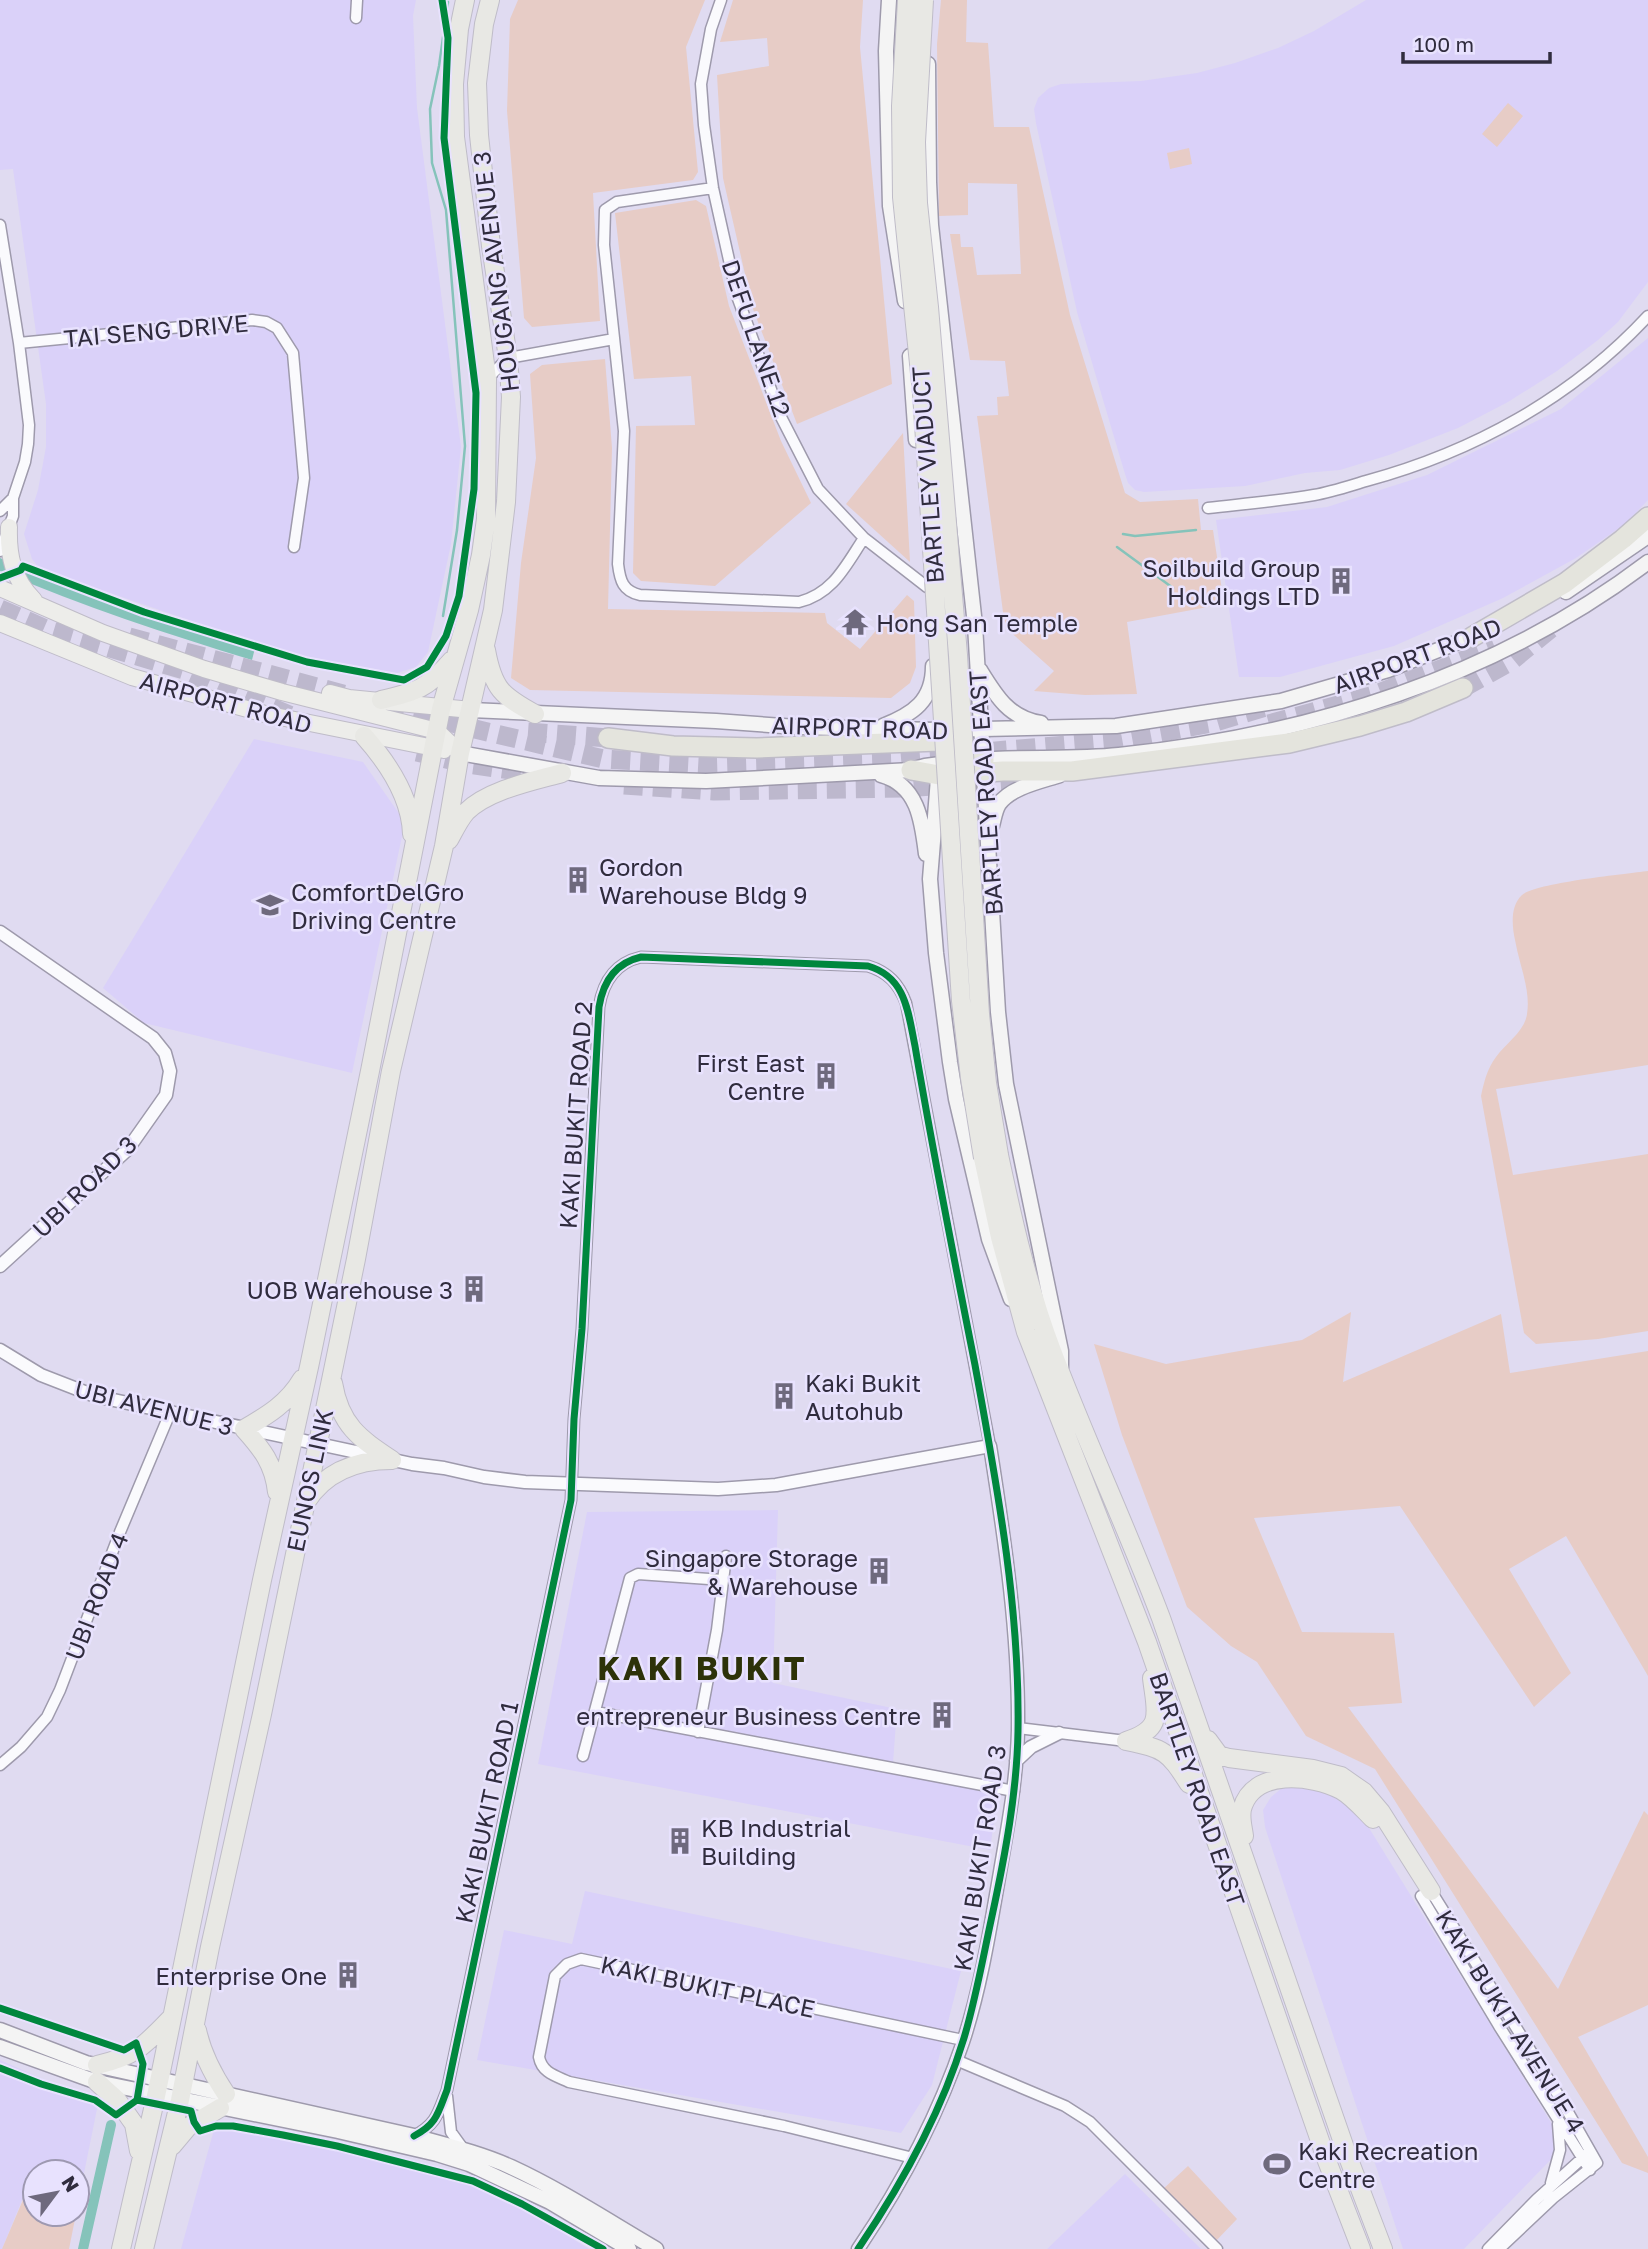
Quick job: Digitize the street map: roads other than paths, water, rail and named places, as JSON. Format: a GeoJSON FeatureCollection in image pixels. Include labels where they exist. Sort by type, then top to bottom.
{"type":"FeatureCollection","features":[{"type":"Feature","properties":{"kind":"highway","name":"HOUGANG AVENUE 3"},"geometry":{"type":"LineString","coordinates":[[435,740],[454,658],[469,610],[484,531],[486,379],[455,136],[454,84],[459,29],[465,0]]}},
{"type":"Feature","properties":{"kind":"highway","name":"HOUGANG AVENUE 3"},"geometry":{"type":"LineString","coordinates":[[471,710],[500,567],[511,397],[508,358],[491,246],[477,83],[484,24],[490,0]]}},
{"type":"Feature","properties":{"kind":"highway","name":"BARTLEY VIADUCT"},"geometry":{"type":"LineString","coordinates":[[907,0],[901,106],[902,197],[922,393],[961,1001],[970,1078],[991,1157]]}},
{"type":"Feature","properties":{"kind":"highway","name":"BARTLEY VIADUCT"},"geometry":{"type":"LineString","coordinates":[[924,0],[916,142],[918,203],[958,655],[979,1014],[987,1083],[991,1157]]}},
{"type":"Feature","properties":{"kind":"highway"},"geometry":{"type":"LineString","coordinates":[[482,339],[494,336],[503,325]]}},
{"type":"Feature","properties":{"kind":"highway"},"geometry":{"type":"LineString","coordinates":[[1472,637],[1565,583],[1648,517]]}},
{"type":"Feature","properties":{"kind":"highway"},"geometry":{"type":"LineString","coordinates":[[485,647],[489,668],[499,689],[508,699],[535,713]]}},
{"type":"Feature","properties":{"kind":"highway"},"geometry":{"type":"LineString","coordinates":[[381,699],[411,693],[434,681],[454,658]]}},
{"type":"Feature","properties":{"kind":"highway"},"geometry":{"type":"LineString","coordinates":[[911,771],[984,766],[1072,771],[1301,740],[1406,712],[1463,688]]}},
{"type":"Feature","properties":{"kind":"highway","name":"EUNOS LINK"},"geometry":{"type":"LineString","coordinates":[[144,2249],[182,2092],[356,1259],[391,1071],[444,846],[460,753],[471,710]]}},
{"type":"Feature","properties":{"kind":"highway"},"geometry":{"type":"LineString","coordinates":[[364,736],[390,771],[408,809],[412,825],[413,855]]}},
{"type":"Feature","properties":{"kind":"highway"},"geometry":{"type":"LineString","coordinates":[[608,738],[673,746],[757,748],[938,736],[984,766]]}},
{"type":"Feature","properties":{"kind":"highway","name":"EUNOS LINK"},"geometry":{"type":"LineString","coordinates":[[121,2249],[309,1367],[435,740]]}},
{"type":"Feature","properties":{"kind":"highway"},"geometry":{"type":"LineString","coordinates":[[444,846],[467,812],[491,796],[562,773]]}},
{"type":"Feature","properties":{"kind":"highway","name":"BARTLEY ROAD EAST"},"geometry":{"type":"LineString","coordinates":[[991,1157],[1000,1237],[1026,1332],[1147,1642],[1327,2161],[1361,2249]]}},
{"type":"Feature","properties":{"kind":"highway","name":"BARTLEY ROAD EAST"},"geometry":{"type":"LineString","coordinates":[[991,1157],[1016,1230],[1052,1353],[1131,1539],[1382,2249]]}},
{"type":"Feature","properties":{"kind":"highway"},"geometry":{"type":"LineString","coordinates":[[278,1504],[275,1475],[269,1459],[244,1429],[267,1416],[292,1396],[309,1367]]}},
{"type":"Feature","properties":{"kind":"highway"},"geometry":{"type":"LineString","coordinates":[[332,1370],[337,1402],[351,1429],[392,1460]]}},
{"type":"Feature","properties":{"kind":"highway"},"geometry":{"type":"LineString","coordinates":[[304,1505],[312,1492],[335,1473],[363,1461],[392,1460]]}},
{"type":"Feature","properties":{"kind":"highway"},"geometry":{"type":"LineString","coordinates":[[1126,1741],[1145,1734],[1154,1724],[1156,1713],[1147,1642]]}},
{"type":"Feature","properties":{"kind":"highway"},"geometry":{"type":"LineString","coordinates":[[1200,1728],[1219,1755],[1245,1761],[1313,1769],[1341,1776],[1364,1792],[1381,1812],[1426,1894]]}},
{"type":"Feature","properties":{"kind":"highway"},"geometry":{"type":"LineString","coordinates":[[1126,1741],[1156,1748],[1172,1758],[1205,1811]]}},
{"type":"Feature","properties":{"kind":"highway"},"geometry":{"type":"LineString","coordinates":[[1246,1864],[1241,1812],[1255,1788],[1279,1778],[1318,1781],[1343,1791],[1373,1819],[1426,1894]]}},
{"type":"Feature","properties":{"kind":"highway"},"geometry":{"type":"LineString","coordinates":[[141,2158],[134,2124],[97,2074],[144,2046],[172,2017]]}},
{"type":"Feature","properties":{"kind":"highway"},"geometry":{"type":"LineString","coordinates":[[168,2152],[188,2127],[223,2101],[201,2049],[196,2023]]}},
{"type":"Feature","properties":{"kind":"main road","name":"BARTLEY ROAD EAST"},"geometry":{"type":"LineString","coordinates":[[879,727],[906,717],[929,692],[934,669],[922,579],[915,415],[906,307],[890,206],[886,51],[889,0]]}},
{"type":"Feature","properties":{"kind":"main road","name":"BARTLEY ROAD EAST"},"geometry":{"type":"LineString","coordinates":[[931,0],[928,112],[931,226],[977,666],[998,1012],[1006,1084],[1061,1351],[1062,1373]]}},
{"type":"Feature","properties":{"kind":"main road"},"geometry":{"type":"LineString","coordinates":[[887,109],[899,124],[908,128],[921,123],[928,112]]}},
{"type":"Feature","properties":{"kind":"main road"},"geometry":{"type":"LineString","coordinates":[[915,415],[925,406],[933,404],[952,416]]}},
{"type":"Feature","properties":{"kind":"main road"},"geometry":{"type":"LineString","coordinates":[[9,527],[8,549],[14,573],[40,606]]}},
{"type":"Feature","properties":{"kind":"main road","name":"AIRPORT ROAD"},"geometry":{"type":"LineString","coordinates":[[204,669],[272,679],[349,698],[381,699],[441,709],[797,727],[879,727],[938,736],[982,730],[1116,726],[1269,704],[1371,676],[1472,637],[1569,591],[1648,536]]}},
{"type":"Feature","properties":{"kind":"main road","name":"AIRPORT ROAD"},"geometry":{"type":"LineString","coordinates":[[984,766],[1118,756],[1217,742],[1287,727],[1394,695],[1458,670],[1546,630],[1648,562]]}},
{"type":"Feature","properties":{"kind":"main road","name":"AIRPORT ROAD"},"geometry":{"type":"LineString","coordinates":[[0,588],[103,633],[204,669],[435,740],[460,753],[599,778],[706,780],[911,771]]}},
{"type":"Feature","properties":{"kind":"main road","name":"AIRPORT ROAD"},"geometry":{"type":"LineString","coordinates":[[0,623],[132,677],[265,714],[364,736],[435,740]]}},
{"type":"Feature","properties":{"kind":"main road"},"geometry":{"type":"LineString","coordinates":[[977,666],[1002,705],[1026,721],[1068,728]]}},
{"type":"Feature","properties":{"kind":"main road"},"geometry":{"type":"LineString","coordinates":[[1371,676],[1387,693],[1394,695]]}},
{"type":"Feature","properties":{"kind":"main road","name":"BARTLEY ROAD EAST"},"geometry":{"type":"LineString","coordinates":[[938,736],[939,769],[930,879],[936,953],[956,1099],[989,1238],[1002,1280],[1026,1332]]}},
{"type":"Feature","properties":{"kind":"main road"},"geometry":{"type":"LineString","coordinates":[[988,836],[1002,801],[1024,788],[1072,771]]}},
{"type":"Feature","properties":{"kind":"main road"},"geometry":{"type":"LineString","coordinates":[[876,773],[901,783],[914,801],[923,829],[930,879]]}},
{"type":"Feature","properties":{"kind":"main road"},"geometry":{"type":"LineString","coordinates":[[0,2030],[97,2074]]}},
{"type":"Feature","properties":{"kind":"main road"},"geometry":{"type":"LineString","coordinates":[[0,2048],[157,2088],[414,2136],[464,2150],[509,2166],[556,2190],[656,2249]]}},
{"type":"Feature","properties":{"kind":"main road"},"geometry":{"type":"LineString","coordinates":[[223,2101],[469,2164],[550,2202],[629,2249]]}},
{"type":"Feature","properties":{"kind":"street"},"geometry":{"type":"LineString","coordinates":[[356,18],[357,0]]}},
{"type":"Feature","properties":{"kind":"street","name":"DEFU LANE 12"},"geometry":{"type":"LineString","coordinates":[[721,0],[711,29],[701,84],[713,188],[737,296],[781,417],[818,489],[864,538],[922,579]]}},
{"type":"Feature","properties":{"kind":"street"},"geometry":{"type":"LineString","coordinates":[[713,188],[617,202],[605,210],[604,245],[624,431],[619,579],[632,593],[652,596],[799,602],[814,599],[828,589],[864,538]]}},
{"type":"Feature","properties":{"kind":"street"},"geometry":{"type":"LineString","coordinates":[[0,225],[27,402],[29,444],[13,498],[13,516],[0,551]]}},
{"type":"Feature","properties":{"kind":"street"},"geometry":{"type":"LineString","coordinates":[[1208,508],[1315,495],[1407,470],[1456,450],[1540,407],[1609,354],[1648,316]]}},
{"type":"Feature","properties":{"kind":"street","name":"TAI SENG DRIVE"},"geometry":{"type":"LineString","coordinates":[[19,343],[252,320],[266,322],[277,328],[293,354],[303,459],[302,499],[294,547]]}},
{"type":"Feature","properties":{"kind":"street"},"geometry":{"type":"LineString","coordinates":[[486,379],[508,358],[614,340]]}},
{"type":"Feature","properties":{"kind":"street"},"geometry":{"type":"LineString","coordinates":[[0,511],[13,498]]}},
{"type":"Feature","properties":{"kind":"street","name":"UBI ROAD 3"},"geometry":{"type":"LineString","coordinates":[[0,932],[153,1038],[161,1046],[167,1060],[169,1082],[166,1095],[128,1149],[0,1266]]}},
{"type":"Feature","properties":{"kind":"street","name":"KAKI BUKIT ROAD 2"},"geometry":{"type":"LineString","coordinates":[[572,1484],[599,1007],[605,984],[618,967],[641,957],[868,966],[894,981],[906,1003],[990,1446]]}},
{"type":"Feature","properties":{"kind":"street","name":"UBI AVENUE 3"},"geometry":{"type":"LineString","coordinates":[[0,1350],[41,1375],[95,1396],[392,1460],[484,1477],[572,1484],[700,1489],[776,1485],[990,1446]]}},
{"type":"Feature","properties":{"kind":"street","name":"UBI ROAD 4"},"geometry":{"type":"LineString","coordinates":[[0,1765],[47,1717],[170,1413]]}},
{"type":"Feature","properties":{"kind":"street","name":"KAKI BUKIT ROAD 3"},"geometry":{"type":"LineString","coordinates":[[858,2249],[893,2196],[924,2138],[964,2040],[984,1959],[1014,1791],[1018,1728],[1014,1622],[990,1446]]}},
{"type":"Feature","properties":{"kind":"street","name":"KAKI BUKIT ROAD 1"},"geometry":{"type":"LineString","coordinates":[[414,2136],[435,2121],[447,2090],[571,1500],[572,1484]]}},
{"type":"Feature","properties":{"kind":"street"},"geometry":{"type":"LineString","coordinates":[[698,1732],[717,1630],[726,1556]]}},
{"type":"Feature","properties":{"kind":"street"},"geometry":{"type":"LineString","coordinates":[[583,1756],[630,1578],[638,1574],[723,1580]]}},
{"type":"Feature","properties":{"kind":"street"},"geometry":{"type":"LineString","coordinates":[[596,1712],[1014,1791]]}},
{"type":"Feature","properties":{"kind":"street"},"geometry":{"type":"LineString","coordinates":[[1018,1728],[1126,1741]]}},
{"type":"Feature","properties":{"kind":"street"},"geometry":{"type":"LineString","coordinates":[[1016,1761],[1031,1747],[1059,1733]]}},
{"type":"Feature","properties":{"kind":"street","name":"KAKI BUKIT AVENUE 4"},"geometry":{"type":"LineString","coordinates":[[1426,1894],[1557,2118],[1586,2155],[1597,2164],[1553,2198],[1499,2249]]}},
{"type":"Feature","properties":{"kind":"street","name":"KAKI BUKIT AVENUE 4"},"geometry":{"type":"LineString","coordinates":[[1426,1894],[1560,2098],[1586,2155]]}},
{"type":"Feature","properties":{"kind":"street","name":"KAKI BUKIT PLACE"},"geometry":{"type":"LineString","coordinates":[[913,2158],[784,2126],[569,2082],[550,2074],[543,2068],[539,2057],[555,1976],[567,1964],[582,1959],[964,2040]]}},
{"type":"Feature","properties":{"kind":"street"},"geometry":{"type":"LineString","coordinates":[[956,2060],[1046,2097],[1090,2122],[1217,2249]]}},
{"type":"Feature","properties":{"kind":"street","name":"KAKI BUKIT ROAD 1"},"geometry":{"type":"LineString","coordinates":[[447,2090],[448,2124],[464,2150]]}},
{"type":"Feature","properties":{"kind":"street","name":"KAKI BUKIT AVENUE 4"},"geometry":{"type":"LineString","coordinates":[[1550,2186],[1560,2150],[1557,2118]]}},
{"type":"Feature","properties":{"kind":"street","name":"KAKI BUKIT AVENUE 4"},"geometry":{"type":"LineString","coordinates":[[1488,2249],[1550,2186],[1586,2155]]}},
{"type":"Feature","properties":{"kind":"waterway"},"geometry":{"type":"LineString","coordinates":[[443,616],[457,530],[465,446],[446,210],[432,163],[430,109],[448,2]]}},
{"type":"Feature","properties":{"kind":"waterway"},"geometry":{"type":"LineString","coordinates":[[1123,534],[1135,536],[1196,530]]}},
{"type":"Feature","properties":{"kind":"waterway"},"geometry":{"type":"LineString","coordinates":[[1117,547],[1173,588]]}},
{"type":"Feature","properties":{"kind":"waterway"},"geometry":{"type":"LineString","coordinates":[[83,2249],[111,2125]]}},
{"type":"Feature","properties":{"kind":"tunnel"},"geometry":{"type":"LineString","coordinates":[[0,609],[46,629],[184,670],[294,717]]}},
{"type":"Feature","properties":{"kind":"tunnel"},"geometry":{"type":"LineString","coordinates":[[1463,688],[1510,662],[1554,626]]}},
{"type":"Feature","properties":{"kind":"tunnel"},"geometry":{"type":"LineString","coordinates":[[129,637],[347,695]]}},
{"type":"Feature","properties":{"kind":"tunnel"},"geometry":{"type":"LineString","coordinates":[[1269,724],[1371,696],[1495,648]]}},
{"type":"Feature","properties":{"kind":"tunnel"},"geometry":{"type":"LineString","coordinates":[[386,705],[603,759],[709,765],[900,759],[1114,741],[1212,723],[1269,706]]}},
{"type":"Feature","properties":{"kind":"tunnel"},"geometry":{"type":"LineString","coordinates":[[528,732],[608,738]]}},
{"type":"Feature","properties":{"kind":"tunnel"},"geometry":{"type":"LineString","coordinates":[[417,752],[467,764],[553,776]]}},
{"type":"Feature","properties":{"kind":"tunnel"},"geometry":{"type":"LineString","coordinates":[[624,785],[714,791],[905,788],[1031,776]]}},
{"type":"Feature","properties":{"kind":"place","name":"Soilbuild Group Holdings LTD"},"geometry":{"type":"Point","coordinates":[1341,581]}},
{"type":"Feature","properties":{"kind":"place","name":"Hong San Temple"},"geometry":{"type":"Point","coordinates":[855,622]}},
{"type":"Feature","properties":{"kind":"place","name":"Gordon Warehouse Bldg 9"},"geometry":{"type":"Point","coordinates":[578,880]}},
{"type":"Feature","properties":{"kind":"place","name":"ComfortDelGro Driving Centre"},"geometry":{"type":"Point","coordinates":[270,905]}},
{"type":"Feature","properties":{"kind":"place","name":"First East Centre"},"geometry":{"type":"Point","coordinates":[826,1076]}},
{"type":"Feature","properties":{"kind":"place","name":"UOB Warehouse 3"},"geometry":{"type":"Point","coordinates":[474,1289]}},
{"type":"Feature","properties":{"kind":"place","name":"Kaki Bukit Autohub"},"geometry":{"type":"Point","coordinates":[784,1396]}},
{"type":"Feature","properties":{"kind":"place","name":"Singapore Storage & Warehouse"},"geometry":{"type":"Point","coordinates":[879,1571]}},
{"type":"Feature","properties":{"kind":"place","name":"entrepreneur Business Centre"},"geometry":{"type":"Point","coordinates":[942,1715]}},
{"type":"Feature","properties":{"kind":"place","name":"KB Industrial Building"},"geometry":{"type":"Point","coordinates":[680,1841]}},
{"type":"Feature","properties":{"kind":"place","name":"Enterprise One"},"geometry":{"type":"Point","coordinates":[348,1975]}},
{"type":"Feature","properties":{"kind":"place","name":"Kaki Recreation Centre"},"geometry":{"type":"Point","coordinates":[1277,2164]}},
{"type":"Feature","properties":{"kind":"district","name":"KAKI BUKIT"},"geometry":{"type":"Point","coordinates":[702,1668]}}]}
